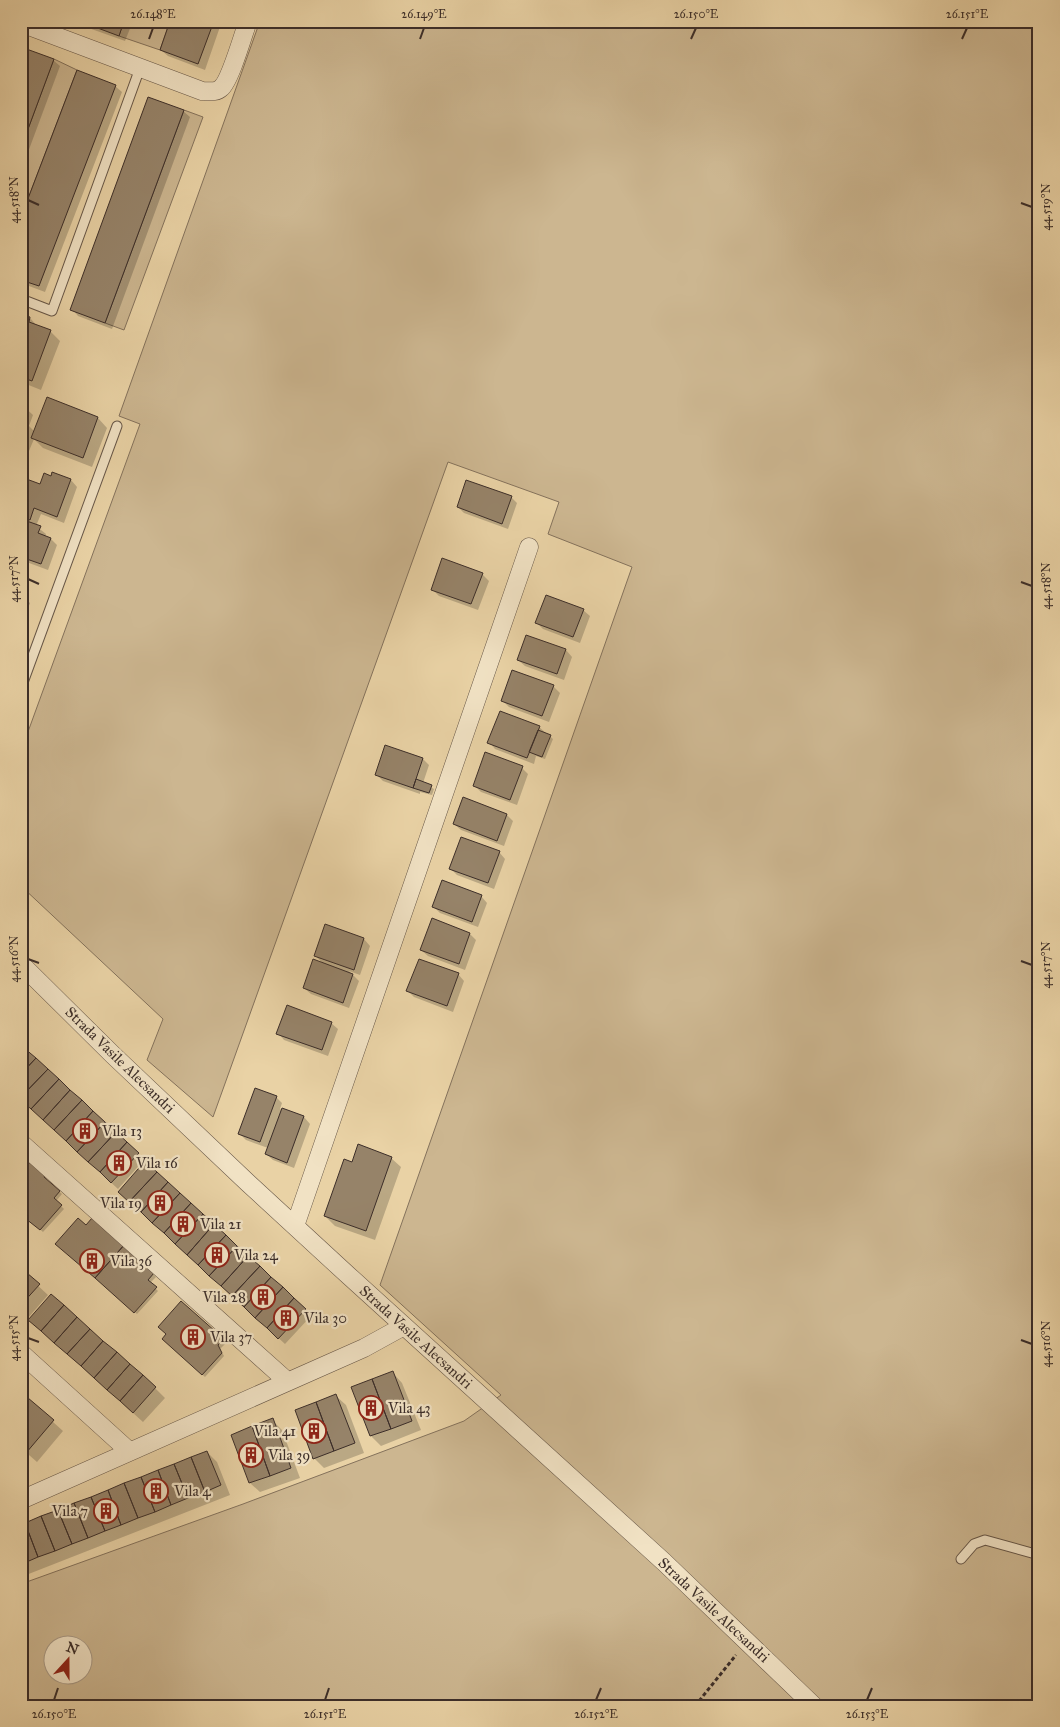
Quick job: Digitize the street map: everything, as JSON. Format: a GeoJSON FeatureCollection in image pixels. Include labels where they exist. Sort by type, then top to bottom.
{"type":"FeatureCollection","features":[{"type":"Feature","properties":{"kind":"street"},"geometry":{"type":"LineString","coordinates":[[33,25],[202,91],[213,91],[221,89],[228,79],[248,21]]}},
{"type":"Feature","properties":{"kind":"street"},"geometry":{"type":"LineString","coordinates":[[295,1226],[529,547]]}},
{"type":"Feature","properties":{"kind":"street","name":"Strada Vasile Alecsandri"},"geometry":{"type":"LineString","coordinates":[[21,964],[113,1056],[295,1226],[664,1562],[814,1706]]}},
{"type":"Feature","properties":{"kind":"street"},"geometry":{"type":"LineString","coordinates":[[21,1143],[287,1381]]}},
{"type":"Feature","properties":{"kind":"street"},"geometry":{"type":"LineString","coordinates":[[21,1500],[364,1348],[404,1326]]}},
{"type":"Feature","properties":{"kind":"street"},"geometry":{"type":"LineString","coordinates":[[21,1353],[129,1451]]}},
{"type":"Feature","properties":{"kind":"lane"},"geometry":{"type":"LineString","coordinates":[[21,299],[52,311],[140,68]]}},
{"type":"Feature","properties":{"kind":"lane"},"geometry":{"type":"LineString","coordinates":[[21,688],[117,426]]}},
{"type":"Feature","properties":{"kind":"lane"},"geometry":{"type":"LineString","coordinates":[[962,1558],[974,1544],[984,1540],[1039,1555]]}},
{"type":"Feature","properties":{"kind":"path"},"geometry":{"type":"LineString","coordinates":[[695,1706],[748,1641]]}},
{"type":"Feature","properties":{"kind":"shaded area"},"geometry":{"type":"Polygon","coordinates":[[[124,21],[170,21],[160,50],[119,36],[124,21]]]}},
{"type":"Feature","properties":{"kind":"shaded area"},"geometry":{"type":"Polygon","coordinates":[[[260,21],[1039,21],[1039,1706],[21,1706],[21,1584],[243,1504],[464,1421],[501,1395],[380,1285],[632,567],[548,534],[559,502],[448,462],[213,1117],[147,1060],[163,1019],[21,886],[21,751],[140,424],[119,416],[260,21]]]}},
{"type":"Feature","properties":{"kind":"shaded area"},"geometry":{"type":"Polygon","coordinates":[[[54,59],[77,70],[21,217],[21,148],[54,59]]]}},
{"type":"Feature","properties":{"kind":"shaded area"},"geometry":{"type":"Polygon","coordinates":[[[184,110],[203,117],[124,330],[105,323],[184,110]]]}},
{"type":"Feature","properties":{"kind":"building"},"geometry":{"type":"Polygon","coordinates":[[[79,21],[124,21],[119,36],[79,21]]]}},
{"type":"Feature","properties":{"kind":"building"},"geometry":{"type":"Polygon","coordinates":[[[170,21],[214,21],[198,64],[160,50],[170,21]]]}},
{"type":"Feature","properties":{"kind":"building"},"geometry":{"type":"Polygon","coordinates":[[[21,47],[54,59],[21,148],[21,47]]]}},
{"type":"Feature","properties":{"kind":"building"},"geometry":{"type":"Polygon","coordinates":[[[77,70],[116,85],[39,286],[21,280],[21,217],[77,70]]]}},
{"type":"Feature","properties":{"kind":"building"},"geometry":{"type":"Polygon","coordinates":[[[148,97],[184,110],[105,323],[70,310],[148,97]]]}},
{"type":"Feature","properties":{"kind":"building"},"geometry":{"type":"Polygon","coordinates":[[[21,314],[30,317],[29,322],[51,330],[32,381],[21,377],[21,314]]]}},
{"type":"Feature","properties":{"kind":"building"},"geometry":{"type":"Polygon","coordinates":[[[47,397],[98,417],[83,458],[31,438],[47,397]]]}},
{"type":"Feature","properties":{"kind":"building"},"geometry":{"type":"Polygon","coordinates":[[[21,420],[27,422],[21,436],[21,420]]]}},
{"type":"Feature","properties":{"kind":"building"},"geometry":{"type":"Polygon","coordinates":[[[52,472],[71,479],[57,517],[34,508],[30,520],[21,517],[21,477],[40,484],[44,473],[51,476],[52,472]]]}},
{"type":"Feature","properties":{"kind":"building"},"geometry":{"type":"Polygon","coordinates":[[[466,480],[512,496],[502,524],[457,507],[466,480]]]}},
{"type":"Feature","properties":{"kind":"building"},"geometry":{"type":"Polygon","coordinates":[[[21,519],[41,526],[38,533],[51,538],[41,564],[21,557],[21,519]]]}},
{"type":"Feature","properties":{"kind":"building"},"geometry":{"type":"Polygon","coordinates":[[[442,558],[483,573],[471,604],[431,590],[442,558]]]}},
{"type":"Feature","properties":{"kind":"building"},"geometry":{"type":"Polygon","coordinates":[[[546,595],[584,609],[573,637],[535,623],[546,595]]]}},
{"type":"Feature","properties":{"kind":"building"},"geometry":{"type":"Polygon","coordinates":[[[526,635],[566,649],[557,674],[517,660],[526,635]]]}},
{"type":"Feature","properties":{"kind":"building"},"geometry":{"type":"Polygon","coordinates":[[[512,670],[554,685],[542,716],[501,701],[512,670]]]}},
{"type":"Feature","properties":{"kind":"building"},"geometry":{"type":"Polygon","coordinates":[[[500,711],[540,726],[527,758],[487,743],[500,711]]]}},
{"type":"Feature","properties":{"kind":"building"},"geometry":{"type":"Polygon","coordinates":[[[538,730],[551,735],[542,757],[529,752],[538,730]]]}},
{"type":"Feature","properties":{"kind":"building"},"geometry":{"type":"Polygon","coordinates":[[[385,745],[423,758],[413,788],[375,775],[385,745]]]}},
{"type":"Feature","properties":{"kind":"building"},"geometry":{"type":"Polygon","coordinates":[[[485,752],[523,766],[510,800],[473,786],[485,752]]]}},
{"type":"Feature","properties":{"kind":"building"},"geometry":{"type":"Polygon","coordinates":[[[416,779],[432,785],[429,793],[413,788],[416,779]]]}},
{"type":"Feature","properties":{"kind":"building"},"geometry":{"type":"Polygon","coordinates":[[[463,797],[507,814],[497,841],[453,824],[463,797]]]}},
{"type":"Feature","properties":{"kind":"building"},"geometry":{"type":"Polygon","coordinates":[[[461,837],[500,851],[488,883],[449,869],[461,837]]]}},
{"type":"Feature","properties":{"kind":"building"},"geometry":{"type":"Polygon","coordinates":[[[442,880],[482,895],[472,922],[432,907],[442,880]]]}},
{"type":"Feature","properties":{"kind":"building"},"geometry":{"type":"Polygon","coordinates":[[[432,918],[470,933],[459,964],[420,950],[432,918]]]}},
{"type":"Feature","properties":{"kind":"building"},"geometry":{"type":"Polygon","coordinates":[[[325,924],[364,938],[354,970],[314,956],[325,924]]]}},
{"type":"Feature","properties":{"kind":"building"},"geometry":{"type":"Polygon","coordinates":[[[313,959],[353,974],[343,1003],[303,988],[313,959]]]}},
{"type":"Feature","properties":{"kind":"building"},"geometry":{"type":"Polygon","coordinates":[[[419,959],[459,973],[447,1006],[406,991],[419,959]]]}},
{"type":"Feature","properties":{"kind":"building"},"geometry":{"type":"Polygon","coordinates":[[[287,1005],[332,1022],[322,1050],[276,1034],[287,1005]]]}},
{"type":"Feature","properties":{"kind":"building"},"geometry":{"type":"Polygon","coordinates":[[[24,1048],[36,1058],[21,1074],[21,1051],[24,1048]]]}},
{"type":"Feature","properties":{"kind":"building"},"geometry":{"type":"Polygon","coordinates":[[[36,1058],[48,1069],[21,1097],[21,1074],[36,1058]]]}},
{"type":"Feature","properties":{"kind":"building"},"geometry":{"type":"Polygon","coordinates":[[[48,1069],[59,1079],[31,1109],[21,1100],[21,1097],[48,1069]]]}},
{"type":"Feature","properties":{"kind":"building"},"geometry":{"type":"Polygon","coordinates":[[[59,1079],[70,1090],[43,1120],[31,1109],[59,1079]]]}},
{"type":"Feature","properties":{"kind":"building"},"geometry":{"type":"Polygon","coordinates":[[[255,1088],[277,1096],[260,1142],[238,1134],[255,1088]]]}},
{"type":"Feature","properties":{"kind":"building"},"geometry":{"type":"Polygon","coordinates":[[[70,1090],[82,1100],[54,1130],[43,1120],[70,1090]]]}},
{"type":"Feature","properties":{"kind":"building"},"geometry":{"type":"Polygon","coordinates":[[[82,1100],[93,1111],[66,1141],[54,1130],[82,1100]]]}},
{"type":"Feature","properties":{"kind":"building"},"geometry":{"type":"Polygon","coordinates":[[[282,1108],[304,1116],[287,1163],[265,1154],[282,1108]]]}},
{"type":"Feature","properties":{"kind":"building","name":"Vila 13"},"geometry":{"type":"Polygon","coordinates":[[[93,1111],[105,1122],[77,1152],[66,1141],[93,1111]]]}},
{"type":"Feature","properties":{"kind":"building"},"geometry":{"type":"Polygon","coordinates":[[[105,1122],[116,1132],[88,1162],[77,1152],[105,1122]]]}},
{"type":"Feature","properties":{"kind":"building"},"geometry":{"type":"Polygon","coordinates":[[[116,1132],[127,1142],[100,1172],[88,1162],[116,1132]]]}},
{"type":"Feature","properties":{"kind":"building","name":"Vila 16"},"geometry":{"type":"Polygon","coordinates":[[[127,1142],[139,1153],[111,1183],[100,1172],[127,1142]]]}},
{"type":"Feature","properties":{"kind":"building"},"geometry":{"type":"Polygon","coordinates":[[[358,1144],[392,1157],[366,1231],[324,1216],[344,1159],[352,1162],[358,1144]]]}},
{"type":"Feature","properties":{"kind":"building"},"geometry":{"type":"Polygon","coordinates":[[[21,1154],[30,1162],[21,1172],[21,1154]]]}},
{"type":"Feature","properties":{"kind":"building"},"geometry":{"type":"Polygon","coordinates":[[[145,1161],[157,1172],[129,1202],[118,1192],[145,1161]]]}},
{"type":"Feature","properties":{"kind":"building"},"geometry":{"type":"Polygon","coordinates":[[[30,1162],[60,1191],[54,1198],[62,1205],[40,1230],[21,1215],[21,1172],[30,1162]]]}},
{"type":"Feature","properties":{"kind":"building"},"geometry":{"type":"Polygon","coordinates":[[[157,1172],[168,1182],[141,1212],[129,1202],[157,1172]]]}},
{"type":"Feature","properties":{"kind":"building","name":"Vila 19"},"geometry":{"type":"Polygon","coordinates":[[[168,1182],[180,1193],[152,1223],[141,1212],[168,1182]]]}},
{"type":"Feature","properties":{"kind":"building"},"geometry":{"type":"Polygon","coordinates":[[[180,1193],[191,1203],[164,1233],[152,1223],[180,1193]]]}},
{"type":"Feature","properties":{"kind":"building","name":"Vila 21"},"geometry":{"type":"Polygon","coordinates":[[[191,1203],[203,1214],[175,1244],[164,1233],[191,1203]]]}},
{"type":"Feature","properties":{"kind":"building"},"geometry":{"type":"Polygon","coordinates":[[[203,1214],[214,1224],[187,1255],[175,1244],[203,1214]]]}},
{"type":"Feature","properties":{"kind":"building","name":"Vila 36"},"geometry":{"type":"Polygon","coordinates":[[[78,1218],[86,1225],[92,1218],[108,1233],[125,1244],[95,1278],[55,1244],[78,1218]]]}},
{"type":"Feature","properties":{"kind":"building"},"geometry":{"type":"Polygon","coordinates":[[[214,1224],[226,1235],[198,1265],[187,1255],[214,1224]]]}},
{"type":"Feature","properties":{"kind":"building","name":"Vila 24"},"geometry":{"type":"Polygon","coordinates":[[[226,1235],[237,1246],[209,1276],[198,1265],[226,1235]]]}},
{"type":"Feature","properties":{"kind":"building"},"geometry":{"type":"Polygon","coordinates":[[[125,1244],[154,1273],[148,1280],[157,1287],[134,1313],[95,1278],[125,1244]]]}},
{"type":"Feature","properties":{"kind":"building"},"geometry":{"type":"Polygon","coordinates":[[[237,1246],[248,1256],[221,1286],[209,1276],[237,1246]]]}},
{"type":"Feature","properties":{"kind":"building"},"geometry":{"type":"Polygon","coordinates":[[[248,1256],[260,1266],[232,1296],[221,1286],[248,1256]]]}},
{"type":"Feature","properties":{"kind":"building"},"geometry":{"type":"Polygon","coordinates":[[[260,1266],[271,1277],[244,1307],[232,1296],[260,1266]]]}},
{"type":"Feature","properties":{"kind":"building"},"geometry":{"type":"Polygon","coordinates":[[[27,1273],[40,1284],[21,1305],[21,1279],[27,1273]]]}},
{"type":"Feature","properties":{"kind":"building","name":"Vila 28"},"geometry":{"type":"Polygon","coordinates":[[[271,1277],[283,1287],[255,1318],[244,1307],[271,1277]]]}},
{"type":"Feature","properties":{"kind":"building"},"geometry":{"type":"Polygon","coordinates":[[[283,1287],[294,1298],[267,1328],[255,1318],[283,1287]]]}},
{"type":"Feature","properties":{"kind":"building"},"geometry":{"type":"Polygon","coordinates":[[[51,1294],[64,1305],[41,1331],[28,1320],[51,1294]]]}},
{"type":"Feature","properties":{"kind":"building","name":"Vila 30"},"geometry":{"type":"Polygon","coordinates":[[[294,1298],[306,1309],[278,1339],[267,1328],[294,1298]]]}},
{"type":"Feature","properties":{"kind":"building","name":"Vila 37"},"geometry":{"type":"Polygon","coordinates":[[[181,1301],[224,1339],[218,1345],[222,1353],[202,1375],[162,1339],[166,1334],[158,1327],[181,1301]]]}},
{"type":"Feature","properties":{"kind":"building"},"geometry":{"type":"Polygon","coordinates":[[[64,1305],[77,1317],[54,1343],[41,1331],[64,1305]]]}},
{"type":"Feature","properties":{"kind":"building"},"geometry":{"type":"Polygon","coordinates":[[[77,1317],[90,1329],[67,1354],[54,1343],[77,1317]]]}},
{"type":"Feature","properties":{"kind":"building"},"geometry":{"type":"Polygon","coordinates":[[[90,1329],[103,1341],[81,1366],[67,1354],[90,1329]]]}},
{"type":"Feature","properties":{"kind":"building"},"geometry":{"type":"Polygon","coordinates":[[[103,1341],[117,1352],[94,1378],[81,1366],[103,1341]]]}},
{"type":"Feature","properties":{"kind":"building"},"geometry":{"type":"Polygon","coordinates":[[[117,1352],[130,1364],[107,1390],[94,1378],[117,1352]]]}},
{"type":"Feature","properties":{"kind":"building"},"geometry":{"type":"Polygon","coordinates":[[[130,1364],[143,1375],[120,1401],[107,1390],[130,1364]]]}},
{"type":"Feature","properties":{"kind":"building"},"geometry":{"type":"Polygon","coordinates":[[[393,1371],[412,1421],[391,1429],[372,1379],[393,1371]]]}},
{"type":"Feature","properties":{"kind":"building"},"geometry":{"type":"Polygon","coordinates":[[[143,1375],[156,1387],[133,1413],[120,1401],[143,1375]]]}},
{"type":"Feature","properties":{"kind":"building","name":"Vila 43"},"geometry":{"type":"Polygon","coordinates":[[[372,1379],[391,1429],[370,1436],[351,1387],[372,1379]]]}},
{"type":"Feature","properties":{"kind":"building"},"geometry":{"type":"Polygon","coordinates":[[[21,1392],[54,1420],[26,1453],[21,1448],[21,1392]]]}},
{"type":"Feature","properties":{"kind":"building"},"geometry":{"type":"Polygon","coordinates":[[[336,1394],[355,1443],[334,1451],[316,1402],[336,1394]]]}},
{"type":"Feature","properties":{"kind":"building","name":"Vila 41"},"geometry":{"type":"Polygon","coordinates":[[[316,1402],[334,1451],[313,1459],[295,1410],[316,1402]]]}},
{"type":"Feature","properties":{"kind":"building"},"geometry":{"type":"Polygon","coordinates":[[[273,1418],[291,1468],[270,1476],[252,1426],[273,1418]]]}},
{"type":"Feature","properties":{"kind":"building","name":"Vila 39"},"geometry":{"type":"Polygon","coordinates":[[[252,1426],[270,1476],[249,1483],[231,1435],[252,1426]]]}},
{"type":"Feature","properties":{"kind":"building"},"geometry":{"type":"Polygon","coordinates":[[[207,1451],[221,1485],[205,1492],[191,1457],[207,1451]]]}},
{"type":"Feature","properties":{"kind":"building"},"geometry":{"type":"Polygon","coordinates":[[[191,1457],[205,1492],[188,1498],[174,1464],[191,1457]]]}},
{"type":"Feature","properties":{"kind":"building"},"geometry":{"type":"Polygon","coordinates":[[[174,1464],[188,1498],[171,1505],[158,1470],[174,1464]]]}},
{"type":"Feature","properties":{"kind":"building","name":"Vila 4"},"geometry":{"type":"Polygon","coordinates":[[[158,1470],[171,1505],[155,1512],[141,1477],[158,1470]]]}},
{"type":"Feature","properties":{"kind":"building"},"geometry":{"type":"Polygon","coordinates":[[[141,1477],[155,1512],[138,1518],[124,1483],[141,1477]]]}},
{"type":"Feature","properties":{"kind":"building"},"geometry":{"type":"Polygon","coordinates":[[[124,1483],[138,1518],[121,1525],[108,1490],[124,1483]]]}},
{"type":"Feature","properties":{"kind":"building","name":"Vila 7"},"geometry":{"type":"Polygon","coordinates":[[[108,1490],[121,1525],[105,1531],[91,1497],[108,1490]]]}},
{"type":"Feature","properties":{"kind":"building"},"geometry":{"type":"Polygon","coordinates":[[[91,1497],[105,1531],[88,1538],[74,1503],[91,1497]]]}},
{"type":"Feature","properties":{"kind":"building"},"geometry":{"type":"Polygon","coordinates":[[[74,1503],[88,1538],[72,1544],[58,1510],[74,1503]]]}},
{"type":"Feature","properties":{"kind":"building"},"geometry":{"type":"Polygon","coordinates":[[[58,1510],[72,1544],[55,1551],[41,1516],[58,1510]]]}},
{"type":"Feature","properties":{"kind":"building"},"geometry":{"type":"Polygon","coordinates":[[[41,1516],[55,1551],[38,1557],[25,1523],[41,1516]]]}},
{"type":"Feature","properties":{"kind":"building"},"geometry":{"type":"Polygon","coordinates":[[[25,1523],[38,1557],[22,1564],[21,1524],[25,1523]]]}},
{"type":"Feature","properties":{"kind":"place","name":"Vila 13"},"geometry":{"type":"Point","coordinates":[85,1131]}},
{"type":"Feature","properties":{"kind":"place","name":"Vila 16"},"geometry":{"type":"Point","coordinates":[119,1163]}},
{"type":"Feature","properties":{"kind":"place","name":"Vila 19"},"geometry":{"type":"Point","coordinates":[160,1203]}},
{"type":"Feature","properties":{"kind":"place","name":"Vila 21"},"geometry":{"type":"Point","coordinates":[183,1224]}},
{"type":"Feature","properties":{"kind":"place","name":"Vila 24"},"geometry":{"type":"Point","coordinates":[217,1255]}},
{"type":"Feature","properties":{"kind":"place","name":"Vila 36"},"geometry":{"type":"Point","coordinates":[92,1261]}},
{"type":"Feature","properties":{"kind":"place","name":"Vila 28"},"geometry":{"type":"Point","coordinates":[263,1297]}},
{"type":"Feature","properties":{"kind":"place","name":"Vila 30"},"geometry":{"type":"Point","coordinates":[286,1318]}},
{"type":"Feature","properties":{"kind":"place","name":"Vila 37"},"geometry":{"type":"Point","coordinates":[193,1337]}},
{"type":"Feature","properties":{"kind":"place","name":"Vila 43"},"geometry":{"type":"Point","coordinates":[371,1408]}},
{"type":"Feature","properties":{"kind":"place","name":"Vila 41"},"geometry":{"type":"Point","coordinates":[314,1431]}},
{"type":"Feature","properties":{"kind":"place","name":"Vila 39"},"geometry":{"type":"Point","coordinates":[251,1455]}},
{"type":"Feature","properties":{"kind":"place","name":"Vila 4"},"geometry":{"type":"Point","coordinates":[156,1491]}},
{"type":"Feature","properties":{"kind":"place","name":"Vila 7"},"geometry":{"type":"Point","coordinates":[106,1511]}}]}
